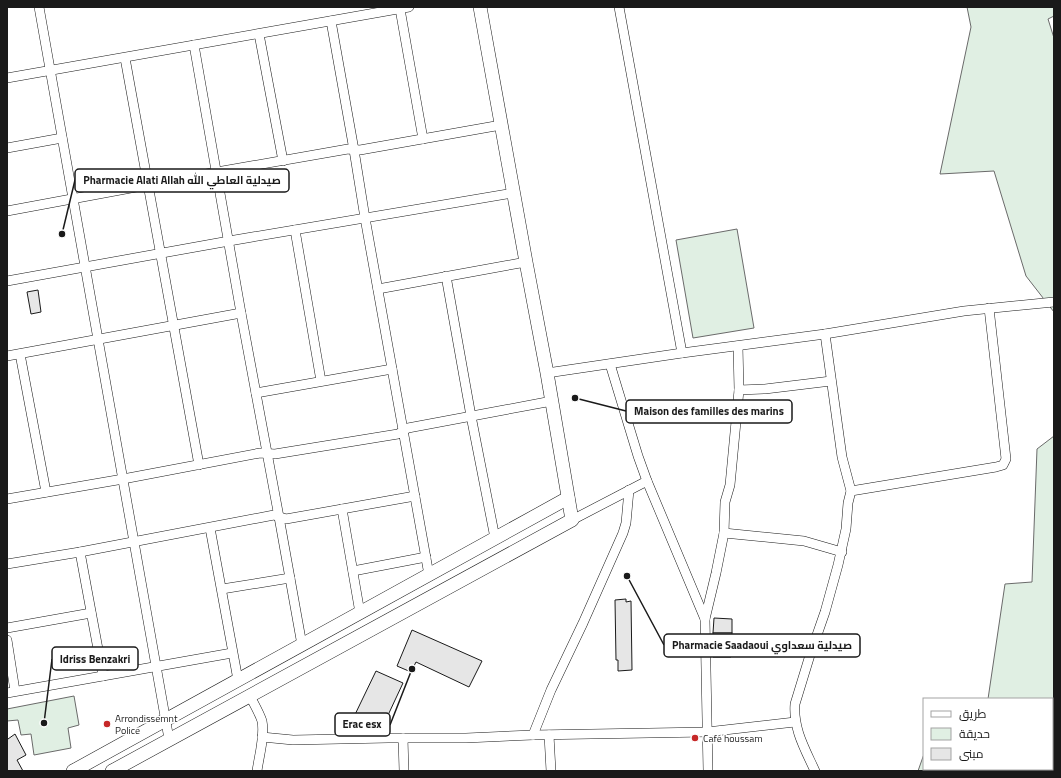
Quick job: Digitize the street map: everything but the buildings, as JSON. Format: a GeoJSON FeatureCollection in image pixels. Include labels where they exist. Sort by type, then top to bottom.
{"type":"FeatureCollection","features":[{"type":"Feature","properties":{"kind":"street"},"geometry":{"type":"LineString","coordinates":[[39,7],[169,739]]}},
{"type":"Feature","properties":{"kind":"street"},"geometry":{"type":"LineString","coordinates":[[480,7],[547,373],[572,520]]}},
{"type":"Feature","properties":{"kind":"street"},"geometry":{"type":"LineString","coordinates":[[619,7],[682,353]]}},
{"type":"Feature","properties":{"kind":"street"},"geometry":{"type":"LineString","coordinates":[[7,78],[405,8],[423,139]]}},
{"type":"Feature","properties":{"kind":"street"},"geometry":{"type":"LineString","coordinates":[[332,21],[365,218],[429,574]]}},
{"type":"Feature","properties":{"kind":"street"},"geometry":{"type":"LineString","coordinates":[[259,34],[283,161]]}},
{"type":"Feature","properties":{"kind":"street"},"geometry":{"type":"LineString","coordinates":[[194,45],[302,645]]}},
{"type":"Feature","properties":{"kind":"street"},"geometry":{"type":"LineString","coordinates":[[125,58],[199,465]]}},
{"type":"Feature","properties":{"kind":"street"},"geometry":{"type":"LineString","coordinates":[[7,211],[348,149],[360,150],[501,125]]}},
{"type":"Feature","properties":{"kind":"street"},"geometry":{"type":"LineString","coordinates":[[7,148],[62,138]]}},
{"type":"Feature","properties":{"kind":"street"},"geometry":{"type":"LineString","coordinates":[[7,282],[160,253],[513,193]]}},
{"type":"Feature","properties":{"kind":"street"},"geometry":{"type":"LineString","coordinates":[[295,230],[321,381]]}},
{"type":"Feature","properties":{"kind":"street"},"geometry":{"type":"LineString","coordinates":[[378,288],[526,262]]}},
{"type":"Feature","properties":{"kind":"street"},"geometry":{"type":"LineString","coordinates":[[446,276],[471,416],[496,538]]}},
{"type":"Feature","properties":{"kind":"street"},"geometry":{"type":"LineString","coordinates":[[547,373],[825,334],[989,308],[1054,302]]}},
{"type":"Feature","properties":{"kind":"street"},"geometry":{"type":"LineString","coordinates":[[851,491],[1003,465],[1006,459],[989,308]]}},
{"type":"Feature","properties":{"kind":"street"},"geometry":{"type":"LineString","coordinates":[[7,356],[242,314]]}},
{"type":"Feature","properties":{"kind":"street"},"geometry":{"type":"LineString","coordinates":[[815,771],[795,722],[795,704],[806,666],[827,605],[842,552],[848,516],[848,503],[851,491],[842,457],[825,334]]}},
{"type":"Feature","properties":{"kind":"street"},"geometry":{"type":"LineString","coordinates":[[708,771],[704,620],[724,533],[726,502],[730,485],[739,390],[738,346]]}},
{"type":"Feature","properties":{"kind":"street"},"geometry":{"type":"LineString","coordinates":[[20,354],[46,492]]}},
{"type":"Feature","properties":{"kind":"street"},"geometry":{"type":"LineString","coordinates":[[610,364],[647,481],[704,620]]}},
{"type":"Feature","properties":{"kind":"street"},"geometry":{"type":"LineString","coordinates":[[256,393],[392,369]]}},
{"type":"Feature","properties":{"kind":"street"},"geometry":{"type":"LineString","coordinates":[[739,390],[765,389],[831,381]]}},
{"type":"Feature","properties":{"kind":"street"},"geometry":{"type":"LineString","coordinates":[[7,499],[260,454],[275,454],[398,434],[408,428],[552,401]]}},
{"type":"Feature","properties":{"kind":"street"},"geometry":{"type":"LineString","coordinates":[[112,771],[572,520],[647,481]]}},
{"type":"Feature","properties":{"kind":"street"},"geometry":{"type":"LineString","coordinates":[[533,735],[551,690],[623,533],[626,523],[629,490]]}},
{"type":"Feature","properties":{"kind":"street"},"geometry":{"type":"LineString","coordinates":[[7,564],[80,552],[274,515],[286,519],[415,496]]}},
{"type":"Feature","properties":{"kind":"street"},"geometry":{"type":"LineString","coordinates":[[73,771],[568,498]]}},
{"type":"Feature","properties":{"kind":"street"},"geometry":{"type":"LineString","coordinates":[[342,509],[360,613]]}},
{"type":"Feature","properties":{"kind":"street"},"geometry":{"type":"LineString","coordinates":[[210,528],[238,680]]}},
{"type":"Feature","properties":{"kind":"street"},"geometry":{"type":"LineString","coordinates":[[724,533],[804,541],[842,552]]}},
{"type":"Feature","properties":{"kind":"street"},"geometry":{"type":"LineString","coordinates":[[80,552],[103,676]]}},
{"type":"Feature","properties":{"kind":"street"},"geometry":{"type":"LineString","coordinates":[[353,571],[426,557]]}},
{"type":"Feature","properties":{"kind":"street"},"geometry":{"type":"LineString","coordinates":[[222,589],[290,578]]}},
{"type":"Feature","properties":{"kind":"street"},"geometry":{"type":"LineString","coordinates":[[7,628],[91,613]]}},
{"type":"Feature","properties":{"kind":"street"},"geometry":{"type":"LineString","coordinates":[[7,640],[11,692],[232,653]]}},
{"type":"Feature","properties":{"kind":"street"},"geometry":{"type":"LineString","coordinates":[[250,696],[259,714],[263,730],[257,771]]}},
{"type":"Feature","properties":{"kind":"street"},"geometry":{"type":"LineString","coordinates":[[262,737],[293,740],[338,738],[466,738],[533,735],[707,732],[795,722]]}},
{"type":"Feature","properties":{"kind":"street"},"geometry":{"type":"LineString","coordinates":[[549,735],[551,771]]}},
{"type":"Feature","properties":{"kind":"street"},"geometry":{"type":"LineString","coordinates":[[403,738],[404,771]]}},
{"type":"Feature","properties":{"kind":"green space"},"geometry":{"type":"Polygon","coordinates":[[[967,7],[1054,7],[1054,16],[1048,19],[1054,38],[1054,312],[1026,276],[994,171],[940,174],[971,27],[967,7]]]}},
{"type":"Feature","properties":{"kind":"green space"},"geometry":{"type":"Polygon","coordinates":[[[737,229],[754,328],[693,338],[676,240],[737,229]]]}},
{"type":"Feature","properties":{"kind":"green space"},"geometry":{"type":"Polygon","coordinates":[[[1054,436],[1054,771],[918,771],[923,757],[923,770],[1053,770],[1053,698],[988,698],[1005,584],[1032,582],[1037,449],[1054,436]]]}},
{"type":"Feature","properties":{"kind":"green space"},"geometry":{"type":"Polygon","coordinates":[[[74,696],[79,725],[68,728],[71,748],[34,755],[31,734],[21,735],[18,720],[7,721],[7,709],[74,696]]]}},
{"type":"Feature","properties":{"kind":"place","name":"Pharmacie Alati Allah صيدلية العاطي الله"},"geometry":{"type":"Point","coordinates":[62,234]}},
{"type":"Feature","properties":{"kind":"place","name":"Maison des familles des marins"},"geometry":{"type":"Point","coordinates":[575,398]}},
{"type":"Feature","properties":{"kind":"place","name":"Pharmacie Saadaoui صيدلية سعداوي"},"geometry":{"type":"Point","coordinates":[627,576]}},
{"type":"Feature","properties":{"kind":"place","name":"Erac esx"},"geometry":{"type":"Point","coordinates":[412,669]}},
{"type":"Feature","properties":{"kind":"place","name":"Idriss Benzakri"},"geometry":{"type":"Point","coordinates":[44,723]}},
{"type":"Feature","properties":{"kind":"place","name":"Arrondissemnt Police"},"geometry":{"type":"Point","coordinates":[107,724]}},
{"type":"Feature","properties":{"kind":"place","name":"Café houssam"},"geometry":{"type":"Point","coordinates":[695,738]}}]}
